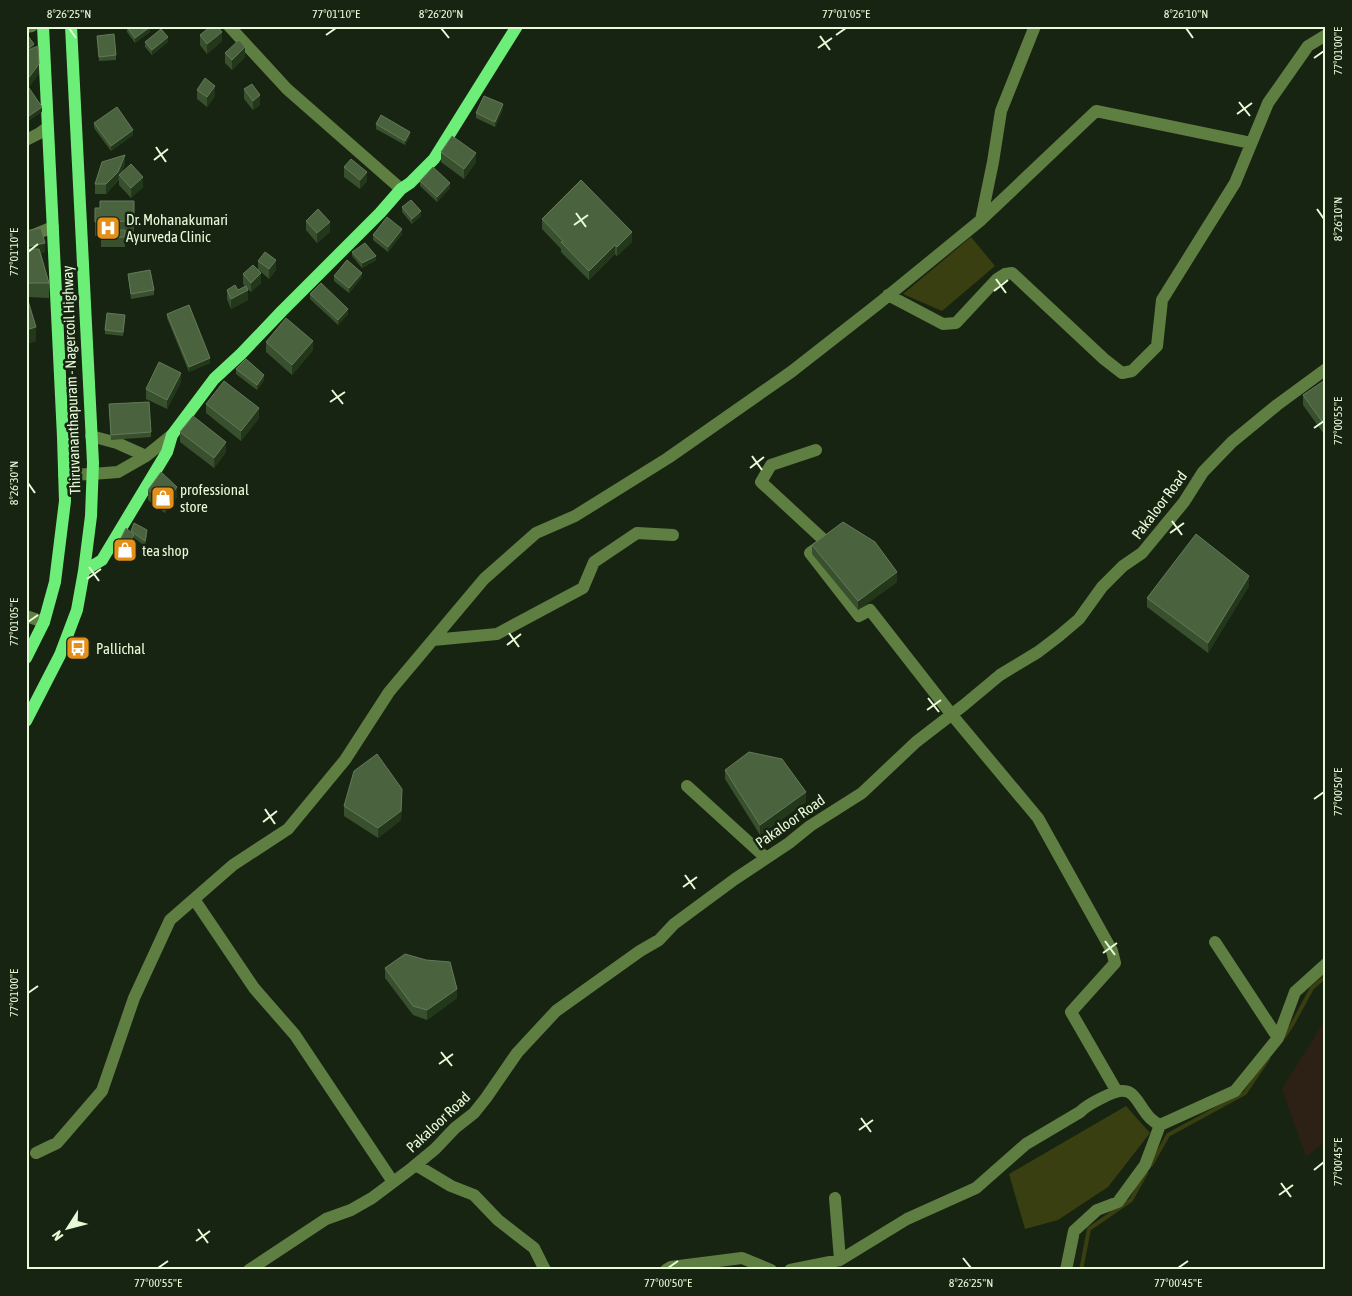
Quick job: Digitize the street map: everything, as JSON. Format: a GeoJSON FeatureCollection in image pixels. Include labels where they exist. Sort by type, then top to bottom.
{"type":"FeatureCollection","features":[{"type":"Feature","properties":{"kind":"main road","name":"Thiruvananthapuram - Nagercoil Highway"},"geometry":{"type":"LineString","coordinates":[[26,658],[44,622],[55,582],[65,501],[43,26]]}},
{"type":"Feature","properties":{"kind":"main road","name":"Thiruvananthapuram - Nagercoil Highway"},"geometry":{"type":"LineString","coordinates":[[26,722],[60,655],[77,610],[91,516],[91,436],[71,26]]}},
{"type":"Feature","properties":{"kind":"main road"},"geometry":{"type":"LineString","coordinates":[[84,571],[102,560],[167,452],[172,435],[214,379],[380,214],[401,189],[410,183],[434,158],[518,26]]}},
{"type":"Feature","properties":{"kind":"street"},"geometry":{"type":"LineString","coordinates":[[26,27],[32,26]]}},
{"type":"Feature","properties":{"kind":"street"},"geometry":{"type":"LineString","coordinates":[[229,26],[287,89],[401,189]]}},
{"type":"Feature","properties":{"kind":"street"},"geometry":{"type":"LineString","coordinates":[[981,220],[1001,111],[1035,26]]}},
{"type":"Feature","properties":{"kind":"street"},"geometry":{"type":"LineString","coordinates":[[888,295],[943,324],[956,323],[997,279],[1005,274],[1012,273],[1104,359],[1122,373],[1132,371],[1157,346],[1162,300],[1235,183],[1268,103],[1308,46],[1326,35]]}},
{"type":"Feature","properties":{"kind":"street"},"geometry":{"type":"LineString","coordinates":[[36,1153],[57,1143],[102,1091],[134,998],[170,920],[232,865],[288,829],[345,760],[389,692],[484,579],[536,533],[575,516],[668,458],[791,372],[981,220],[1096,111],[1251,144]]}},
{"type":"Feature","properties":{"kind":"street"},"geometry":{"type":"LineString","coordinates":[[26,140],[47,128]]}},
{"type":"Feature","properties":{"kind":"street"},"geometry":{"type":"LineString","coordinates":[[26,238],[53,227]]}},
{"type":"Feature","properties":{"kind":"street","name":"Pakaloor Road"},"geometry":{"type":"LineString","coordinates":[[249,1270],[326,1219],[351,1210],[365,1202],[416,1165],[455,1128],[474,1113],[517,1052],[556,1011],[640,951],[659,940],[674,924],[817,821],[862,793],[916,742],[1000,676],[1059,636],[1079,619],[1102,586],[1123,566],[1142,553],[1184,502],[1203,472],[1232,442],[1277,405],[1326,369]]}},
{"type":"Feature","properties":{"kind":"street"},"geometry":{"type":"LineString","coordinates":[[64,474],[118,472],[146,456],[172,435]]}},
{"type":"Feature","properties":{"kind":"street"},"geometry":{"type":"LineString","coordinates":[[91,436],[117,442],[146,456]]}},
{"type":"Feature","properties":{"kind":"street"},"geometry":{"type":"LineString","coordinates":[[816,450],[771,465],[761,482],[826,542],[810,553],[859,616],[870,610],[952,715],[1038,818],[1112,951],[1115,963],[1071,1012],[1117,1090]]}},
{"type":"Feature","properties":{"kind":"street"},"geometry":{"type":"LineString","coordinates":[[433,640],[497,634],[583,588],[594,562],[637,533],[673,535]]}},
{"type":"Feature","properties":{"kind":"street"},"geometry":{"type":"LineString","coordinates":[[26,616],[44,622]]}},
{"type":"Feature","properties":{"kind":"street"},"geometry":{"type":"LineString","coordinates":[[686,786],[766,858]]}},
{"type":"Feature","properties":{"kind":"street"},"geometry":{"type":"LineString","coordinates":[[194,899],[254,988],[295,1035],[393,1182]]}},
{"type":"Feature","properties":{"kind":"street"},"geometry":{"type":"LineString","coordinates":[[1215,942],[1278,1038]]}},
{"type":"Feature","properties":{"kind":"street"},"geometry":{"type":"LineString","coordinates":[[1066,1270],[1074,1231],[1097,1210],[1118,1202],[1145,1165],[1160,1125],[1235,1091],[1278,1038],[1295,992],[1326,964]]}},
{"type":"Feature","properties":{"kind":"street"},"geometry":{"type":"LineString","coordinates":[[790,1270],[840,1260],[907,1219],[976,1188],[1026,1144],[1087,1106],[1117,1090],[1126,1090],[1136,1097],[1151,1120],[1160,1125]]}},
{"type":"Feature","properties":{"kind":"street"},"geometry":{"type":"LineString","coordinates":[[416,1165],[451,1186],[474,1195],[498,1220],[534,1248],[545,1270]]}},
{"type":"Feature","properties":{"kind":"street"},"geometry":{"type":"LineString","coordinates":[[835,1198],[840,1260]]}},
{"type":"Feature","properties":{"kind":"street"},"geometry":{"type":"LineString","coordinates":[[666,1270],[672,1267],[742,1258],[771,1270]]}},
{"type":"Feature","properties":{"kind":"shaded area"},"geometry":{"type":"Polygon","coordinates":[[[971,237],[995,266],[942,311],[903,294],[971,237]]]}},
{"type":"Feature","properties":{"kind":"shaded area"},"geometry":{"type":"Polygon","coordinates":[[[1326,1019],[1326,1141],[1306,1157],[1282,1089],[1326,1019]]]}},
{"type":"Feature","properties":{"kind":"shaded area"},"geometry":{"type":"Polygon","coordinates":[[[1126,1106],[1150,1133],[1108,1187],[1058,1220],[1025,1229],[1009,1174],[1126,1106]]]}},
{"type":"Feature","properties":{"kind":"building"},"geometry":{"type":"Polygon","coordinates":[[[128,26],[149,26],[150,27],[135,38],[128,26]]]}},
{"type":"Feature","properties":{"kind":"building"},"geometry":{"type":"Polygon","coordinates":[[[211,26],[217,26],[222,32],[207,44],[200,35],[211,26]]]}},
{"type":"Feature","properties":{"kind":"building"},"geometry":{"type":"Polygon","coordinates":[[[161,29],[168,37],[152,50],[145,42],[161,29]]]}},
{"type":"Feature","properties":{"kind":"building"},"geometry":{"type":"Polygon","coordinates":[[[114,34],[116,55],[99,57],[97,36],[114,34]]]}},
{"type":"Feature","properties":{"kind":"building"},"geometry":{"type":"Polygon","coordinates":[[[28,36],[34,44],[28,49],[26,47],[26,37],[28,36]]]}},
{"type":"Feature","properties":{"kind":"building"},"geometry":{"type":"Polygon","coordinates":[[[239,40],[245,47],[232,60],[225,53],[239,40]]]}},
{"type":"Feature","properties":{"kind":"building"},"geometry":{"type":"Polygon","coordinates":[[[38,46],[39,64],[27,80],[26,51],[38,46]]]}},
{"type":"Feature","properties":{"kind":"building"},"geometry":{"type":"Polygon","coordinates":[[[205,78],[215,86],[207,97],[197,90],[205,78]]]}},
{"type":"Feature","properties":{"kind":"building"},"geometry":{"type":"Polygon","coordinates":[[[252,84],[260,95],[253,101],[244,89],[252,84]]]}},
{"type":"Feature","properties":{"kind":"building"},"geometry":{"type":"Polygon","coordinates":[[[26,86],[42,107],[26,118],[26,86]]]}},
{"type":"Feature","properties":{"kind":"building"},"geometry":{"type":"Polygon","coordinates":[[[484,96],[503,104],[495,122],[476,113],[484,96]]]}},
{"type":"Feature","properties":{"kind":"building"},"geometry":{"type":"Polygon","coordinates":[[[117,107],[133,130],[111,146],[94,123],[117,107]]]}},
{"type":"Feature","properties":{"kind":"building"},"geometry":{"type":"Polygon","coordinates":[[[381,115],[410,132],[405,141],[376,124],[381,115]]]}},
{"type":"Feature","properties":{"kind":"building"},"geometry":{"type":"Polygon","coordinates":[[[452,136],[476,153],[464,169],[441,152],[452,136]]]}},
{"type":"Feature","properties":{"kind":"building"},"geometry":{"type":"Polygon","coordinates":[[[125,155],[118,172],[106,184],[95,184],[102,162],[125,155]]]}},
{"type":"Feature","properties":{"kind":"building"},"geometry":{"type":"Polygon","coordinates":[[[351,159],[367,172],[360,180],[344,167],[351,159]]]}},
{"type":"Feature","properties":{"kind":"building"},"geometry":{"type":"Polygon","coordinates":[[[131,164],[143,177],[131,188],[119,175],[131,164]]]}},
{"type":"Feature","properties":{"kind":"building"},"geometry":{"type":"Polygon","coordinates":[[[433,167],[450,183],[437,197],[420,181],[433,167]]]}},
{"type":"Feature","properties":{"kind":"building"},"geometry":{"type":"Polygon","coordinates":[[[581,180],[632,232],[617,247],[615,245],[589,271],[542,219],[581,180]]]}},
{"type":"Feature","properties":{"kind":"building"},"geometry":{"type":"Polygon","coordinates":[[[411,200],[421,211],[412,219],[402,207],[411,200]]]}},
{"type":"Feature","properties":{"kind":"building"},"geometry":{"type":"Polygon","coordinates":[[[100,201],[134,201],[134,221],[95,222],[95,208],[100,208],[100,201]]]}},
{"type":"Feature","properties":{"kind":"building"},"geometry":{"type":"Polygon","coordinates":[[[318,209],[330,222],[317,233],[306,221],[318,209]]]}},
{"type":"Feature","properties":{"kind":"building"},"geometry":{"type":"Polygon","coordinates":[[[387,217],[402,229],[388,247],[373,235],[387,217]]]}},
{"type":"Feature","properties":{"kind":"building"},"geometry":{"type":"Polygon","coordinates":[[[41,228],[45,243],[26,247],[26,231],[41,228]]]}},
{"type":"Feature","properties":{"kind":"building"},"geometry":{"type":"Polygon","coordinates":[[[125,230],[125,237],[101,238],[101,231],[125,230]]]}},
{"type":"Feature","properties":{"kind":"building"},"geometry":{"type":"Polygon","coordinates":[[[365,243],[376,256],[362,263],[352,252],[365,243]]]}},
{"type":"Feature","properties":{"kind":"building"},"geometry":{"type":"Polygon","coordinates":[[[26,249],[39,249],[49,283],[26,283],[26,249]]]}},
{"type":"Feature","properties":{"kind":"building"},"geometry":{"type":"Polygon","coordinates":[[[265,252],[276,260],[269,269],[258,261],[265,252]]]}},
{"type":"Feature","properties":{"kind":"building"},"geometry":{"type":"Polygon","coordinates":[[[347,260],[362,273],[349,288],[334,276],[347,260]]]}},
{"type":"Feature","properties":{"kind":"building"},"geometry":{"type":"Polygon","coordinates":[[[253,265],[261,273],[251,283],[243,274],[253,265]]]}},
{"type":"Feature","properties":{"kind":"building"},"geometry":{"type":"Polygon","coordinates":[[[150,270],[154,290],[131,294],[128,274],[150,270]]]}},
{"type":"Feature","properties":{"kind":"building"},"geometry":{"type":"Polygon","coordinates":[[[321,283],[348,309],[338,320],[310,294],[321,283]]]}},
{"type":"Feature","properties":{"kind":"building"},"geometry":{"type":"Polygon","coordinates":[[[235,285],[238,290],[246,286],[248,290],[231,299],[227,290],[235,285]]]}},
{"type":"Feature","properties":{"kind":"building"},"geometry":{"type":"Polygon","coordinates":[[[26,294],[36,327],[26,330],[26,294]]]}},
{"type":"Feature","properties":{"kind":"building"},"geometry":{"type":"Polygon","coordinates":[[[189,305],[210,358],[189,367],[167,314],[189,305]]]}},
{"type":"Feature","properties":{"kind":"building"},"geometry":{"type":"Polygon","coordinates":[[[107,313],[125,315],[123,332],[105,330],[107,313]]]}},
{"type":"Feature","properties":{"kind":"building"},"geometry":{"type":"Polygon","coordinates":[[[286,318],[313,341],[292,365],[266,342],[286,318]]]}},
{"type":"Feature","properties":{"kind":"building"},"geometry":{"type":"Polygon","coordinates":[[[246,359],[264,375],[257,385],[236,369],[246,359]]]}},
{"type":"Feature","properties":{"kind":"building"},"geometry":{"type":"Polygon","coordinates":[[[159,362],[181,373],[167,400],[146,389],[159,362]]]}},
{"type":"Feature","properties":{"kind":"building"},"geometry":{"type":"Polygon","coordinates":[[[224,381],[259,408],[241,431],[206,404],[224,381]]]}},
{"type":"Feature","properties":{"kind":"building"},"geometry":{"type":"Polygon","coordinates":[[[1326,381],[1326,427],[1303,395],[1326,381]]]}},
{"type":"Feature","properties":{"kind":"building"},"geometry":{"type":"Polygon","coordinates":[[[149,402],[151,432],[111,435],[109,404],[149,402]]]}},
{"type":"Feature","properties":{"kind":"building"},"geometry":{"type":"Polygon","coordinates":[[[193,416],[226,442],[214,458],[180,432],[193,416]]]}},
{"type":"Feature","properties":{"kind":"building"},"geometry":{"type":"Polygon","coordinates":[[[161,472],[177,487],[165,503],[148,490],[161,472]]]}},
{"type":"Feature","properties":{"kind":"building"},"geometry":{"type":"Polygon","coordinates":[[[843,522],[875,542],[897,572],[858,601],[812,545],[843,522]]]}},
{"type":"Feature","properties":{"kind":"building"},"geometry":{"type":"Polygon","coordinates":[[[134,523],[147,530],[145,541],[131,531],[134,523]]]}},
{"type":"Feature","properties":{"kind":"building"},"geometry":{"type":"Polygon","coordinates":[[[126,528],[134,535],[122,553],[117,546],[126,528]]]}},
{"type":"Feature","properties":{"kind":"building"},"geometry":{"type":"Polygon","coordinates":[[[1196,534],[1249,576],[1208,643],[1147,598],[1196,534]]]}},
{"type":"Feature","properties":{"kind":"building"},"geometry":{"type":"Polygon","coordinates":[[[749,752],[782,759],[806,792],[760,825],[725,770],[749,752]]]}},
{"type":"Feature","properties":{"kind":"building"},"geometry":{"type":"Polygon","coordinates":[[[377,754],[402,789],[401,811],[378,828],[344,806],[354,771],[377,754]]]}},
{"type":"Feature","properties":{"kind":"building"},"geometry":{"type":"Polygon","coordinates":[[[405,954],[426,960],[450,962],[457,989],[427,1010],[413,1006],[385,968],[405,954]]]}},
{"type":"Feature","properties":{"kind":"waterway"},"geometry":{"type":"LineString","coordinates":[[1284,1037],[1312,988],[1326,976]]}},
{"type":"Feature","properties":{"kind":"waterway"},"geometry":{"type":"LineString","coordinates":[[1151,1165],[1168,1135],[1245,1093],[1268,1059]]}},
{"type":"Feature","properties":{"kind":"waterway"},"geometry":{"type":"LineString","coordinates":[[1081,1270],[1089,1229],[1131,1200],[1146,1173]]}},
{"type":"Feature","properties":{"kind":"place","name":"Dr. Mohanakumari Ayurveda Clinic"},"geometry":{"type":"Point","coordinates":[108,228]}},
{"type":"Feature","properties":{"kind":"place","name":"professional store"},"geometry":{"type":"Point","coordinates":[163,498]}},
{"type":"Feature","properties":{"kind":"place","name":"tea shop"},"geometry":{"type":"Point","coordinates":[125,550]}},
{"type":"Feature","properties":{"kind":"place","name":"Pallichal"},"geometry":{"type":"Point","coordinates":[78,648]}}]}
